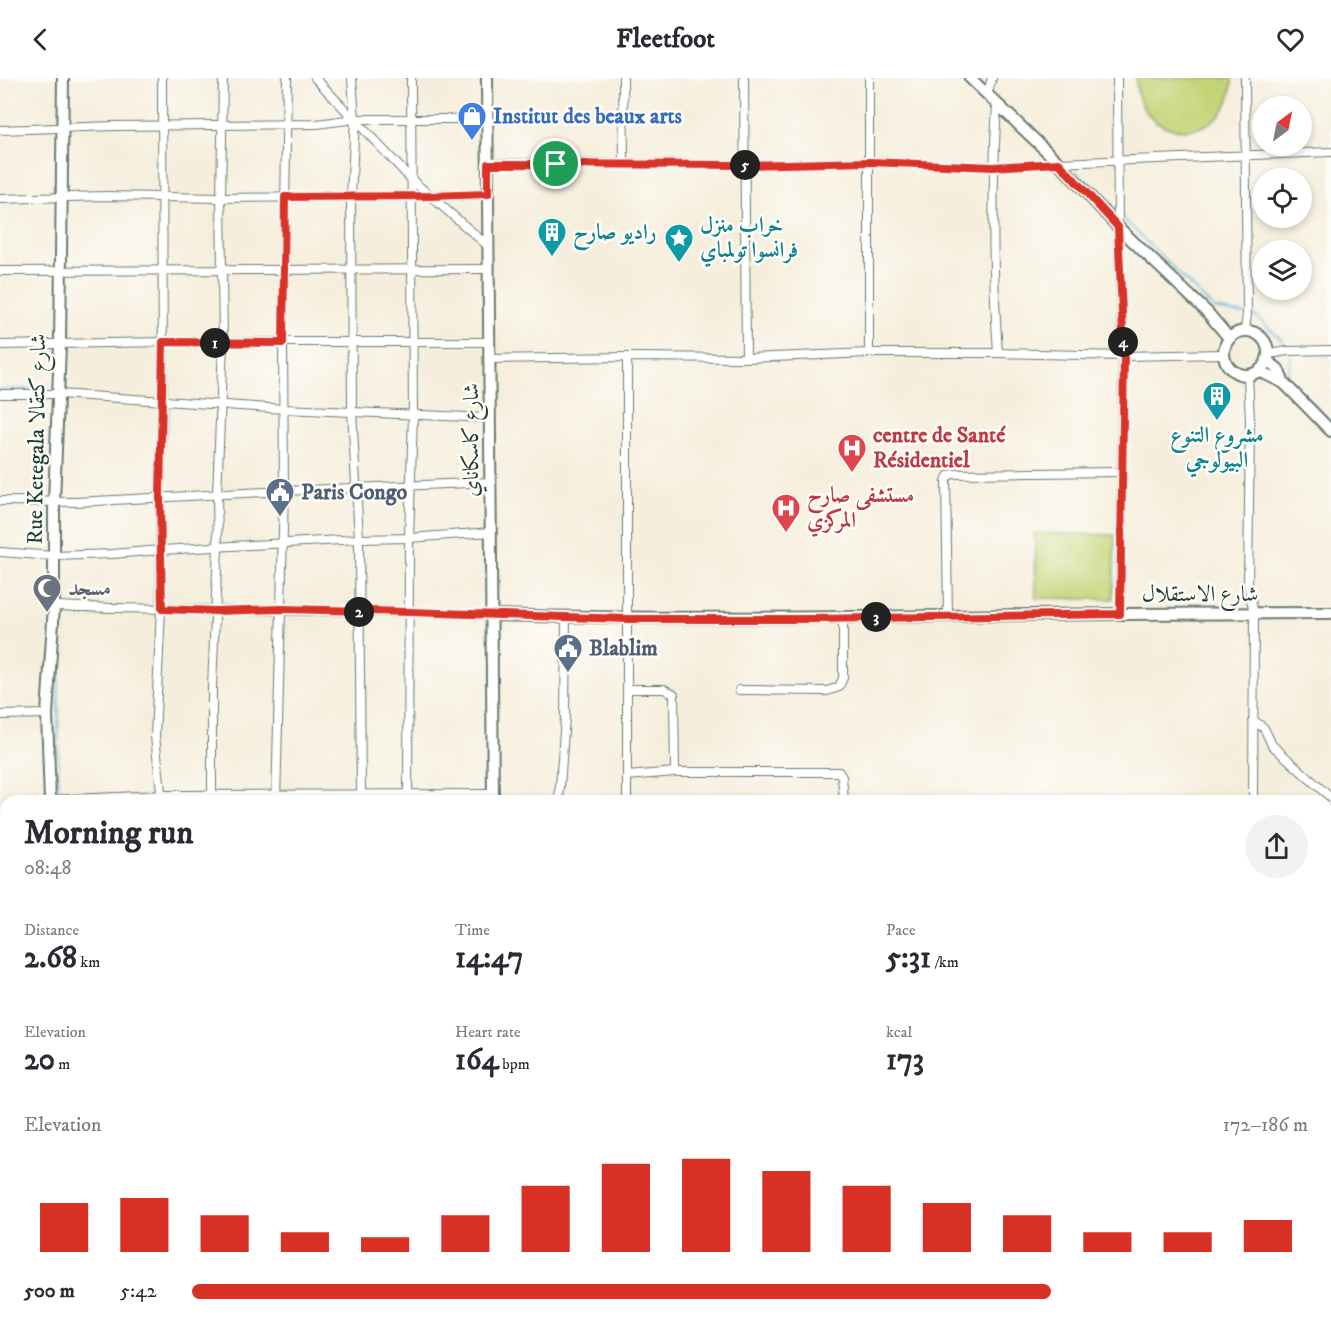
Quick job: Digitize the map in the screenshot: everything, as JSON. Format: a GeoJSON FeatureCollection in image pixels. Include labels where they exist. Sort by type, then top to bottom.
{"type":"FeatureCollection","features":[{"type":"Feature","properties":{"kind":"street","name":"Rue Ketegala شارع كتقالا"},"geometry":{"type":"LineString","coordinates":[[50,795],[47,714],[54,606],[63,78]]}},
{"type":"Feature","properties":{"kind":"street"},"geometry":{"type":"LineString","coordinates":[[161,795],[155,736],[162,609],[160,498],[164,270],[162,78]]}},
{"type":"Feature","properties":{"kind":"street"},"geometry":{"type":"LineString","coordinates":[[212,795],[212,687],[223,343],[221,198],[223,78]]}},
{"type":"Feature","properties":{"kind":"street"},"geometry":{"type":"LineString","coordinates":[[277,795],[284,490],[283,343],[287,78]]}},
{"type":"Feature","properties":{"kind":"street"},"geometry":{"type":"LineString","coordinates":[[315,78],[412,180],[488,246]]}},
{"type":"Feature","properties":{"kind":"street"},"geometry":{"type":"LineString","coordinates":[[352,78],[355,119],[351,197],[351,343],[359,538],[361,795]]}},
{"type":"Feature","properties":{"kind":"street"},"geometry":{"type":"LineString","coordinates":[[408,795],[409,538],[413,414],[411,78]]}},
{"type":"Feature","properties":{"kind":"street","name":"شارع كاسكاناي"},"geometry":{"type":"LineString","coordinates":[[487,78],[494,795]]}},
{"type":"Feature","properties":{"kind":"street"},"geometry":{"type":"LineString","coordinates":[[623,78],[624,164]]}},
{"type":"Feature","properties":{"kind":"street"},"geometry":{"type":"LineString","coordinates":[[744,78],[746,358]]}},
{"type":"Feature","properties":{"kind":"street"},"geometry":{"type":"LineString","coordinates":[[868,353],[869,78]]}},
{"type":"Feature","properties":{"kind":"street"},"geometry":{"type":"LineString","coordinates":[[970,78],[1059,163],[1118,227],[1207,312],[1229,338]]}},
{"type":"Feature","properties":{"kind":"street"},"geometry":{"type":"LineString","coordinates":[[987,95],[992,78]]}},
{"type":"Feature","properties":{"kind":"street"},"geometry":{"type":"LineString","coordinates":[[1117,78],[1118,227],[1124,356],[1120,614]]}},
{"type":"Feature","properties":{"kind":"street"},"geometry":{"type":"LineString","coordinates":[[1245,78],[1247,314],[1245,330]]}},
{"type":"Feature","properties":{"kind":"street"},"geometry":{"type":"LineString","coordinates":[[996,104],[993,167],[993,274],[998,353]]}},
{"type":"Feature","properties":{"kind":"street"},"geometry":{"type":"LineString","coordinates":[[0,130],[62,127],[317,124],[355,119],[487,119]]}},
{"type":"Feature","properties":{"kind":"street"},"geometry":{"type":"LineString","coordinates":[[488,164],[745,165],[870,162],[993,167],[1331,152]]}},
{"type":"Feature","properties":{"kind":"street"},"geometry":{"type":"LineString","coordinates":[[0,199],[162,195],[221,198],[488,194]]}},
{"type":"Feature","properties":{"kind":"street"},"geometry":{"type":"LineString","coordinates":[[0,271],[489,269]]}},
{"type":"Feature","properties":{"kind":"street"},"geometry":{"type":"LineString","coordinates":[[1284,383],[1259,372],[1248,375],[1234,372],[1225,361],[1224,354],[1229,338],[1245,330],[1252,331],[1264,340],[1268,357],[1278,369],[1284,383],[1331,431]]}},
{"type":"Feature","properties":{"kind":"street"},"geometry":{"type":"LineString","coordinates":[[0,345],[163,342],[490,342]]}},
{"type":"Feature","properties":{"kind":"street"},"geometry":{"type":"LineString","coordinates":[[1259,372],[1268,357],[1288,351],[1331,351]]}},
{"type":"Feature","properties":{"kind":"street"},"geometry":{"type":"LineString","coordinates":[[490,359],[746,358],[868,353],[1124,356],[1224,354]]}},
{"type":"Feature","properties":{"kind":"street"},"geometry":{"type":"LineString","coordinates":[[627,357],[627,795]]}},
{"type":"Feature","properties":{"kind":"street"},"geometry":{"type":"LineString","coordinates":[[1248,375],[1250,422],[1248,585],[1254,614],[1252,795]]}},
{"type":"Feature","properties":{"kind":"street"},"geometry":{"type":"LineString","coordinates":[[0,394],[58,394],[284,409],[490,418]]}},
{"type":"Feature","properties":{"kind":"street"},"geometry":{"type":"LineString","coordinates":[[948,616],[945,526],[948,476],[953,474],[1122,472]]}},
{"type":"Feature","properties":{"kind":"street"},"geometry":{"type":"LineString","coordinates":[[0,501],[54,502],[217,496],[284,490],[492,482]]}},
{"type":"Feature","properties":{"kind":"street"},"geometry":{"type":"LineString","coordinates":[[0,552],[54,556],[112,554],[491,532]]}},
{"type":"Feature","properties":{"kind":"street"},"geometry":{"type":"LineString","coordinates":[[54,606],[492,615]]}},
{"type":"Feature","properties":{"kind":"street","name":"شارع الاستقلال"},"geometry":{"type":"LineString","coordinates":[[492,615],[627,619],[1331,614]]}},
{"type":"Feature","properties":{"kind":"street"},"geometry":{"type":"LineString","coordinates":[[560,795],[566,717],[566,617]]}},
{"type":"Feature","properties":{"kind":"street"},"geometry":{"type":"LineString","coordinates":[[739,690],[828,691],[839,687],[843,678],[843,618]]}},
{"type":"Feature","properties":{"kind":"street"},"geometry":{"type":"LineString","coordinates":[[627,689],[664,689],[674,694],[675,772]]}},
{"type":"Feature","properties":{"kind":"street"},"geometry":{"type":"LineString","coordinates":[[0,715],[47,714]]}},
{"type":"Feature","properties":{"kind":"street"},"geometry":{"type":"LineString","coordinates":[[1253,720],[1264,728],[1272,745],[1328,795]]}},
{"type":"Feature","properties":{"kind":"street"},"geometry":{"type":"LineString","coordinates":[[627,776],[675,772],[839,772],[842,777],[844,795]]}},
{"type":"Feature","properties":{"kind":"green space"},"geometry":{"type":"Polygon","coordinates":[[[1136,78],[1232,78],[1228,100],[1218,117],[1202,126],[1184,130],[1166,127],[1151,117],[1140,101],[1136,78]]]}},
{"type":"Feature","properties":{"kind":"green space"},"geometry":{"type":"Polygon","coordinates":[[[1035,533],[1115,535],[1113,599],[1036,598],[1035,533]]]}},
{"type":"Feature","properties":{"kind":"waterway"},"geometry":{"type":"LineString","coordinates":[[1077,172],[1115,210]]}},
{"type":"Feature","properties":{"kind":"waterway"},"geometry":{"type":"LineString","coordinates":[[1121,216],[1214,309],[1244,314]]}},
{"type":"Feature","properties":{"kind":"waterway"},"geometry":{"type":"LineString","coordinates":[[1250,315],[1256,316],[1283,341],[1287,349]]}},
{"type":"Feature","properties":{"kind":"waterway"},"geometry":{"type":"LineString","coordinates":[[1289,354],[1291,357],[1287,378],[1331,422]]}},
{"type":"Feature","properties":{"kind":"waterway"},"geometry":{"type":"LineString","coordinates":[[0,390],[47,389]]}},
{"type":"Feature","properties":{"kind":"waterway"},"geometry":{"type":"LineString","coordinates":[[60,487],[60,499]]}},
{"type":"Feature","properties":{"kind":"waterway"},"geometry":{"type":"LineString","coordinates":[[58,795],[59,611]]}},
{"type":"Feature","properties":{"kind":"place","name":"Institut des beaux arts"},"geometry":{"type":"Point","coordinates":[472,142]}},
{"type":"Feature","properties":{"kind":"place","name":"راديو صارح"},"geometry":{"type":"Point","coordinates":[552,258]}},
{"type":"Feature","properties":{"kind":"place","name":"خراب منزل فرانسوا تولمباي"},"geometry":{"type":"Point","coordinates":[679,264]}},
{"type":"Feature","properties":{"kind":"place","name":"مشروع التنوع البيولوجي"},"geometry":{"type":"Point","coordinates":[1217,422]}},
{"type":"Feature","properties":{"kind":"place","name":"centre de Santé Résidentiel"},"geometry":{"type":"Point","coordinates":[852,474]}},
{"type":"Feature","properties":{"kind":"place","name":"Paris Congo"},"geometry":{"type":"Point","coordinates":[280,518]}},
{"type":"Feature","properties":{"kind":"place","name":"مستشفى صارح المركزي"},"geometry":{"type":"Point","coordinates":[786,534]}},
{"type":"Feature","properties":{"kind":"place","name":"مسجد"},"geometry":{"type":"Point","coordinates":[47,614]}},
{"type":"Feature","properties":{"kind":"place","name":"Blablim"},"geometry":{"type":"Point","coordinates":[568,674]}},
{"type":"Feature","properties":{"kind":"route"},"geometry":{"type":"LineString","coordinates":[[870,162],[993,167],[1059,163],[1118,227],[1124,356],[1120,614],[813,619],[627,619],[282,609],[216,611],[162,609],[160,498],[163,342],[283,343],[285,197],[488,194],[488,164],[556,164],[745,165],[870,162]]}}]}
